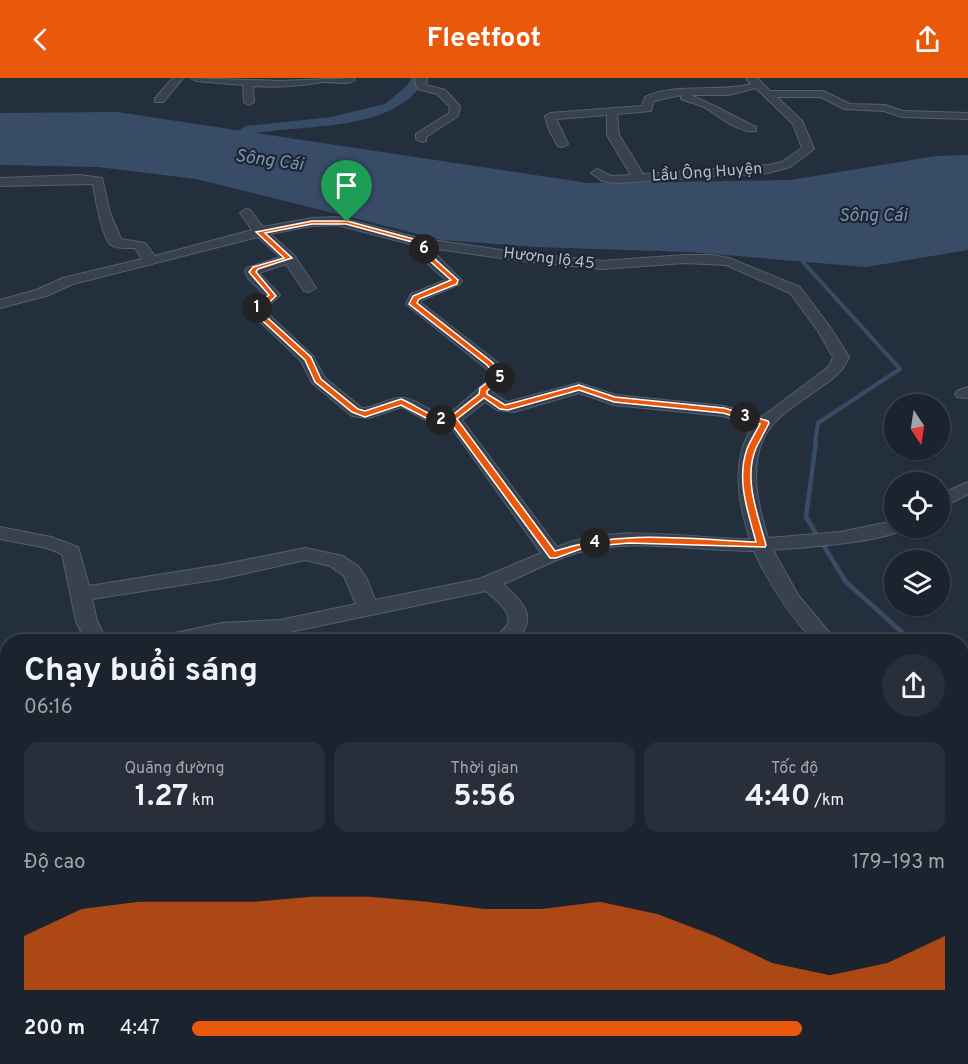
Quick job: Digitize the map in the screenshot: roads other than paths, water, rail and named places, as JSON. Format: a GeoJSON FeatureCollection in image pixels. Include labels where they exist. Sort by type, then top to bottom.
{"type":"FeatureCollection","features":[{"type":"Feature","properties":{"kind":"street"},"geometry":{"type":"LineString","coordinates":[[159,100],[178,78]]}},
{"type":"Feature","properties":{"kind":"street"},"geometry":{"type":"LineString","coordinates":[[196,78],[301,83],[328,78],[350,80]]}},
{"type":"Feature","properties":{"kind":"street"},"geometry":{"type":"LineString","coordinates":[[422,78],[420,82],[422,87],[441,92],[455,106],[454,114],[420,136],[422,139]]}},
{"type":"Feature","properties":{"kind":"street"},"geometry":{"type":"LineString","coordinates":[[248,82],[249,102]]}},
{"type":"Feature","properties":{"kind":"street","name":"Lầu Ông Huyện"},"geometry":{"type":"LineString","coordinates":[[754,82],[798,123],[808,149],[782,167],[743,172],[639,178],[613,135],[612,111],[647,109],[650,97],[681,93],[729,92],[754,82]]}},
{"type":"Feature","properties":{"kind":"street"},"geometry":{"type":"LineString","coordinates":[[681,93],[691,101],[710,106],[721,115],[752,129]]}},
{"type":"Feature","properties":{"kind":"street"},"geometry":{"type":"LineString","coordinates":[[766,94],[823,94],[848,107],[885,108],[902,114],[968,116]]}},
{"type":"Feature","properties":{"kind":"street"},"geometry":{"type":"LineString","coordinates":[[562,144],[554,130],[550,116],[612,111]]}},
{"type":"Feature","properties":{"kind":"street"},"geometry":{"type":"LineString","coordinates":[[597,173],[600,177],[610,179],[639,178]]}},
{"type":"Feature","properties":{"kind":"street"},"geometry":{"type":"LineString","coordinates":[[0,182],[80,179],[98,181],[104,213],[116,242],[139,244],[144,248],[150,261]]}},
{"type":"Feature","properties":{"kind":"street"},"geometry":{"type":"LineString","coordinates":[[246,213],[260,232],[289,258],[309,288]]}},
{"type":"Feature","properties":{"kind":"street","name":"Hương lộ 45"},"geometry":{"type":"LineString","coordinates":[[0,304],[41,293],[68,281],[260,232],[312,222],[338,222],[419,242],[522,257],[602,265],[712,259],[736,265],[791,288],[825,330],[839,352],[840,361],[829,374],[765,423],[751,450],[747,473],[747,489],[761,545],[787,594],[820,634]]}},
{"type":"Feature","properties":{"kind":"street"},"geometry":{"type":"LineString","coordinates":[[289,258],[252,270],[253,275],[273,296],[258,306],[256,311],[308,359],[318,380],[358,413],[369,413],[401,402],[433,418],[453,419],[483,395],[483,390],[500,378],[498,372],[413,304],[416,297],[455,281],[434,262],[419,242]]}},
{"type":"Feature","properties":{"kind":"street"},"geometry":{"type":"LineString","coordinates":[[483,395],[508,408],[581,388],[614,400],[724,411],[765,423]]}},
{"type":"Feature","properties":{"kind":"street"},"geometry":{"type":"LineString","coordinates":[[453,419],[553,555]]}},
{"type":"Feature","properties":{"kind":"street"},"geometry":{"type":"LineString","coordinates":[[950,497],[968,487]]}},
{"type":"Feature","properties":{"kind":"street"},"geometry":{"type":"LineString","coordinates":[[203,634],[222,630],[280,627],[490,583],[553,555],[585,544],[629,540],[761,545],[840,538],[884,529]]}},
{"type":"Feature","properties":{"kind":"street"},"geometry":{"type":"LineString","coordinates":[[0,532],[51,543],[71,551],[71,564],[80,594],[83,615],[94,634]]}},
{"type":"Feature","properties":{"kind":"street"},"geometry":{"type":"LineString","coordinates":[[80,594],[220,572],[305,554],[336,561],[351,572],[357,579],[368,609]]}},
{"type":"Feature","properties":{"kind":"street"},"geometry":{"type":"LineString","coordinates":[[490,583],[514,608],[518,618],[516,627],[509,634]]}},
{"type":"Feature","properties":{"kind":"water","name":"Sông Cái"},"geometry":{"type":"Polygon","coordinates":[[[117,112],[588,183],[790,180],[936,156],[968,155],[968,250],[866,267],[690,252],[536,247],[443,240],[196,179],[98,167],[0,165],[0,113],[117,112]]]}},
{"type":"Feature","properties":{"kind":"waterway"},"geometry":{"type":"LineString","coordinates":[[216,148],[251,129],[331,121],[390,107],[413,88],[418,78]]}},
{"type":"Feature","properties":{"kind":"waterway"},"geometry":{"type":"LineString","coordinates":[[803,262],[900,369],[818,423],[815,443]]}},
{"type":"Feature","properties":{"kind":"waterway"},"geometry":{"type":"LineString","coordinates":[[816,442],[806,517],[846,582],[904,634]]}}]}
